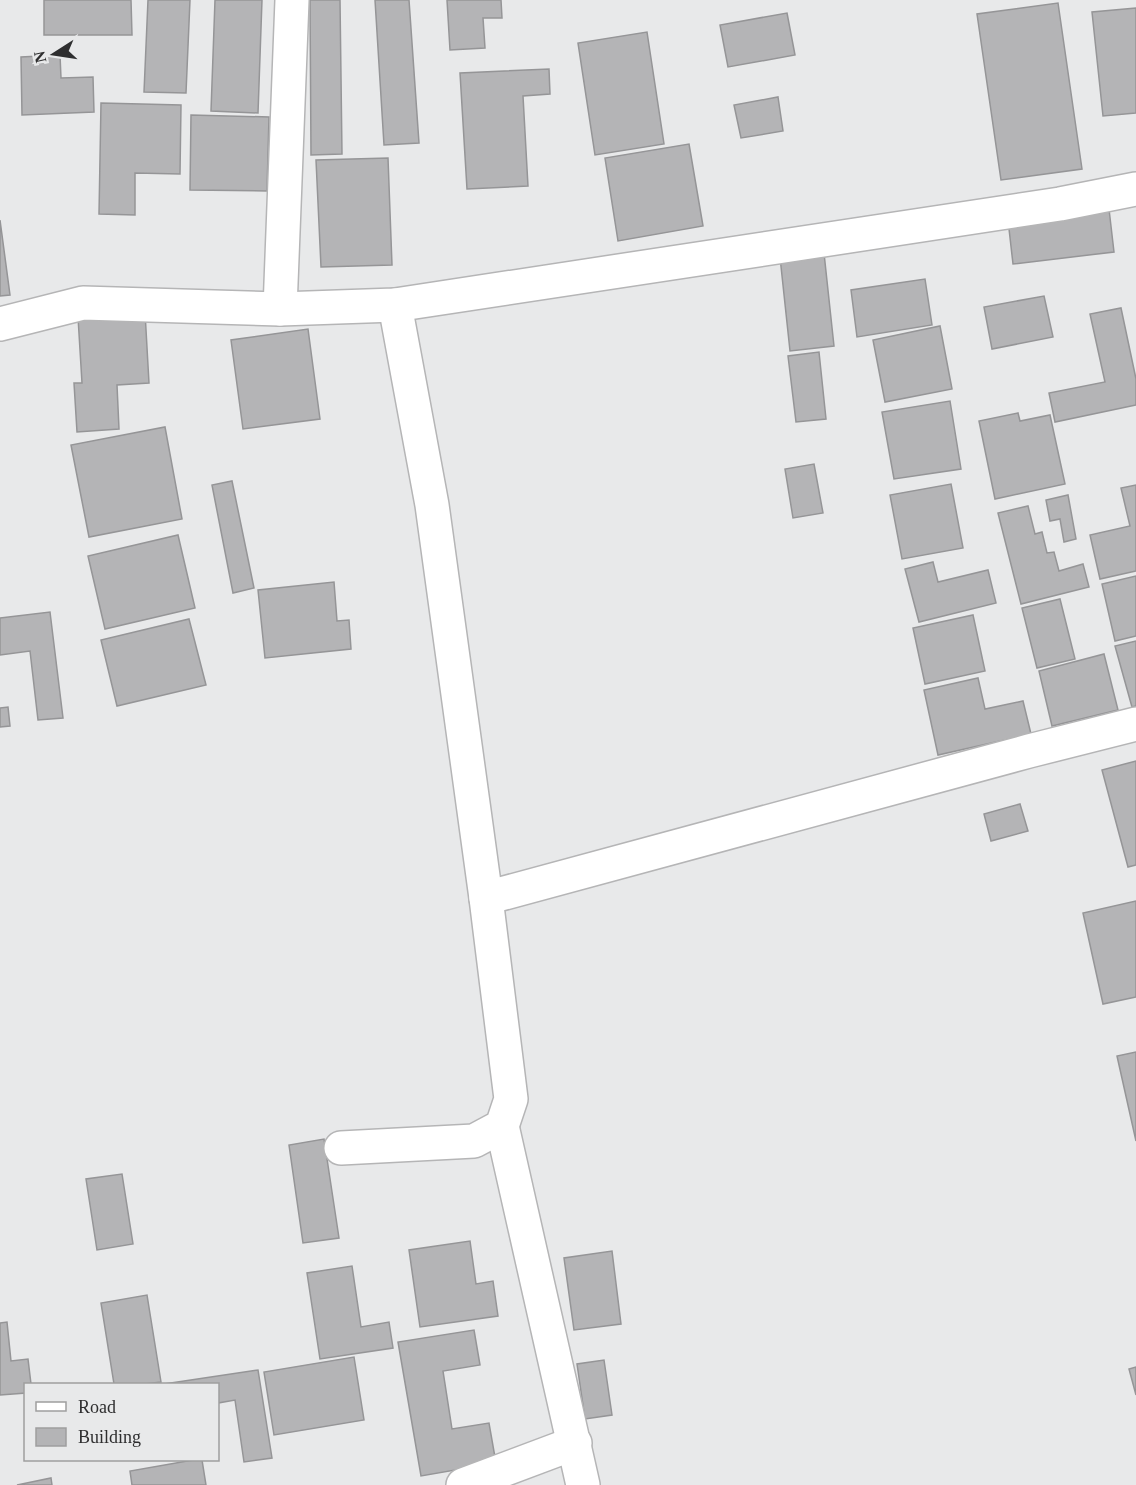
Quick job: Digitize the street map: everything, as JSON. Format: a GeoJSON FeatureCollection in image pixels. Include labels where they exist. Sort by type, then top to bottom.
{"type":"FeatureCollection","features":[{"type":"Feature","properties":{"kind":"street"},"geometry":{"type":"LineString","coordinates":[[280,309],[292,0]]}},
{"type":"Feature","properties":{"kind":"street"},"geometry":{"type":"LineString","coordinates":[[0,324],[83,303],[280,309],[395,305],[1060,204],[1136,189]]}},
{"type":"Feature","properties":{"kind":"street"},"geometry":{"type":"LineString","coordinates":[[395,305],[432,505],[486,898],[511,1099],[502,1126],[583,1485]]}},
{"type":"Feature","properties":{"kind":"street"},"geometry":{"type":"LineString","coordinates":[[486,898],[1136,724]]}},
{"type":"Feature","properties":{"kind":"street"},"geometry":{"type":"LineString","coordinates":[[341,1148],[474,1141],[502,1126]]}},
{"type":"Feature","properties":{"kind":"street"},"geometry":{"type":"LineString","coordinates":[[463,1485],[575,1443]]}},
{"type":"Feature","properties":{"kind":"building"},"geometry":{"type":"Polygon","coordinates":[[[44,0],[131,0],[132,35],[44,35],[44,0]]]}},
{"type":"Feature","properties":{"kind":"building"},"geometry":{"type":"Polygon","coordinates":[[[148,0],[190,0],[186,93],[144,92],[148,0]]]}},
{"type":"Feature","properties":{"kind":"building"},"geometry":{"type":"Polygon","coordinates":[[[215,0],[262,0],[258,113],[211,111],[215,0]]]}},
{"type":"Feature","properties":{"kind":"building"},"geometry":{"type":"Polygon","coordinates":[[[310,0],[340,0],[342,154],[311,155],[310,0]]]}},
{"type":"Feature","properties":{"kind":"building"},"geometry":{"type":"Polygon","coordinates":[[[375,0],[409,0],[419,143],[384,145],[375,0]]]}},
{"type":"Feature","properties":{"kind":"building"},"geometry":{"type":"Polygon","coordinates":[[[447,0],[501,0],[502,18],[483,18],[485,48],[450,50],[447,0]]]}},
{"type":"Feature","properties":{"kind":"building"},"geometry":{"type":"Polygon","coordinates":[[[1058,3],[1082,169],[1001,180],[977,14],[1058,3]]]}},
{"type":"Feature","properties":{"kind":"building"},"geometry":{"type":"Polygon","coordinates":[[[1136,8],[1136,113],[1103,116],[1092,12],[1136,8]]]}},
{"type":"Feature","properties":{"kind":"building"},"geometry":{"type":"Polygon","coordinates":[[[787,13],[795,55],[728,67],[720,25],[787,13]]]}},
{"type":"Feature","properties":{"kind":"building"},"geometry":{"type":"Polygon","coordinates":[[[647,32],[664,144],[595,155],[578,43],[647,32]]]}},
{"type":"Feature","properties":{"kind":"building"},"geometry":{"type":"Polygon","coordinates":[[[60,55],[61,78],[93,77],[94,112],[22,115],[21,57],[60,55]]]}},
{"type":"Feature","properties":{"kind":"building"},"geometry":{"type":"Polygon","coordinates":[[[549,69],[550,94],[523,96],[528,186],[467,189],[460,73],[549,69]]]}},
{"type":"Feature","properties":{"kind":"building"},"geometry":{"type":"Polygon","coordinates":[[[778,97],[783,131],[741,138],[734,105],[778,97]]]}},
{"type":"Feature","properties":{"kind":"building"},"geometry":{"type":"Polygon","coordinates":[[[101,103],[181,105],[180,174],[135,173],[135,215],[99,214],[101,103]]]}},
{"type":"Feature","properties":{"kind":"building"},"geometry":{"type":"Polygon","coordinates":[[[191,115],[269,117],[267,191],[190,190],[191,115]]]}},
{"type":"Feature","properties":{"kind":"building"},"geometry":{"type":"Polygon","coordinates":[[[689,144],[703,226],[618,241],[605,158],[689,144]]]}},
{"type":"Feature","properties":{"kind":"building"},"geometry":{"type":"Polygon","coordinates":[[[388,158],[392,265],[321,267],[316,160],[388,158]]]}},
{"type":"Feature","properties":{"kind":"building"},"geometry":{"type":"Polygon","coordinates":[[[1109,209],[1114,252],[1013,264],[1008,220],[1109,209]]]}},
{"type":"Feature","properties":{"kind":"building"},"geometry":{"type":"Polygon","coordinates":[[[0,220],[10,295],[0,296],[0,220]]]}},
{"type":"Feature","properties":{"kind":"building"},"geometry":{"type":"Polygon","coordinates":[[[824,253],[834,346],[790,351],[780,257],[824,253]]]}},
{"type":"Feature","properties":{"kind":"building"},"geometry":{"type":"Polygon","coordinates":[[[925,279],[932,325],[857,337],[851,290],[925,279]]]}},
{"type":"Feature","properties":{"kind":"building"},"geometry":{"type":"Polygon","coordinates":[[[1044,296],[1053,337],[992,349],[984,307],[1044,296]]]}},
{"type":"Feature","properties":{"kind":"building"},"geometry":{"type":"Polygon","coordinates":[[[1121,308],[1136,379],[1136,405],[1055,422],[1049,393],[1105,382],[1090,314],[1121,308]]]}},
{"type":"Feature","properties":{"kind":"building"},"geometry":{"type":"Polygon","coordinates":[[[145,312],[149,383],[117,385],[119,429],[77,432],[74,383],[82,383],[78,317],[145,312]]]}},
{"type":"Feature","properties":{"kind":"building"},"geometry":{"type":"Polygon","coordinates":[[[940,326],[952,389],[885,402],[873,340],[940,326]]]}},
{"type":"Feature","properties":{"kind":"building"},"geometry":{"type":"Polygon","coordinates":[[[308,329],[320,419],[243,429],[231,340],[308,329]]]}},
{"type":"Feature","properties":{"kind":"building"},"geometry":{"type":"Polygon","coordinates":[[[819,352],[826,419],[796,422],[788,356],[819,352]]]}},
{"type":"Feature","properties":{"kind":"building"},"geometry":{"type":"Polygon","coordinates":[[[950,401],[961,469],[894,479],[882,412],[950,401]]]}},
{"type":"Feature","properties":{"kind":"building"},"geometry":{"type":"Polygon","coordinates":[[[1018,413],[1020,421],[1050,415],[1065,484],[995,499],[979,421],[1018,413]]]}},
{"type":"Feature","properties":{"kind":"building"},"geometry":{"type":"Polygon","coordinates":[[[165,427],[182,519],[89,537],[71,445],[165,427]]]}},
{"type":"Feature","properties":{"kind":"building"},"geometry":{"type":"Polygon","coordinates":[[[814,464],[823,513],[793,518],[785,469],[814,464]]]}},
{"type":"Feature","properties":{"kind":"building"},"geometry":{"type":"Polygon","coordinates":[[[232,481],[254,588],[233,593],[212,485],[232,481]]]}},
{"type":"Feature","properties":{"kind":"building"},"geometry":{"type":"Polygon","coordinates":[[[951,484],[963,548],[902,559],[890,495],[951,484]]]}},
{"type":"Feature","properties":{"kind":"building"},"geometry":{"type":"Polygon","coordinates":[[[1136,485],[1136,571],[1100,579],[1090,535],[1130,526],[1121,488],[1136,485]]]}},
{"type":"Feature","properties":{"kind":"building"},"geometry":{"type":"Polygon","coordinates":[[[1068,495],[1076,539],[1064,542],[1060,519],[1050,521],[1046,500],[1068,495]]]}},
{"type":"Feature","properties":{"kind":"building"},"geometry":{"type":"Polygon","coordinates":[[[1028,506],[1035,534],[1042,532],[1047,553],[1054,552],[1059,571],[1083,564],[1089,587],[1021,604],[998,513],[1028,506]]]}},
{"type":"Feature","properties":{"kind":"building"},"geometry":{"type":"Polygon","coordinates":[[[178,535],[195,608],[105,629],[88,556],[178,535]]]}},
{"type":"Feature","properties":{"kind":"building"},"geometry":{"type":"Polygon","coordinates":[[[933,562],[938,582],[988,570],[996,603],[919,622],[905,569],[933,562]]]}},
{"type":"Feature","properties":{"kind":"building"},"geometry":{"type":"Polygon","coordinates":[[[1136,576],[1136,636],[1115,641],[1102,584],[1136,576]]]}},
{"type":"Feature","properties":{"kind":"building"},"geometry":{"type":"Polygon","coordinates":[[[334,582],[337,621],[349,620],[351,649],[265,658],[258,590],[334,582]]]}},
{"type":"Feature","properties":{"kind":"building"},"geometry":{"type":"Polygon","coordinates":[[[1060,599],[1075,659],[1037,668],[1022,608],[1060,599]]]}},
{"type":"Feature","properties":{"kind":"building"},"geometry":{"type":"Polygon","coordinates":[[[50,612],[63,718],[38,720],[30,651],[0,655],[0,618],[50,612]]]}},
{"type":"Feature","properties":{"kind":"building"},"geometry":{"type":"Polygon","coordinates":[[[973,615],[985,671],[925,684],[913,628],[973,615]]]}},
{"type":"Feature","properties":{"kind":"building"},"geometry":{"type":"Polygon","coordinates":[[[189,619],[206,685],[117,706],[101,640],[189,619]]]}},
{"type":"Feature","properties":{"kind":"building"},"geometry":{"type":"Polygon","coordinates":[[[1136,641],[1136,706],[1132,707],[1115,646],[1136,641]]]}},
{"type":"Feature","properties":{"kind":"building"},"geometry":{"type":"Polygon","coordinates":[[[1104,654],[1118,710],[1052,726],[1039,671],[1104,654]]]}},
{"type":"Feature","properties":{"kind":"building"},"geometry":{"type":"Polygon","coordinates":[[[978,678],[985,709],[1023,701],[1031,734],[938,755],[924,690],[978,678]]]}},
{"type":"Feature","properties":{"kind":"building"},"geometry":{"type":"Polygon","coordinates":[[[8,707],[10,726],[0,727],[0,708],[8,707]]]}},
{"type":"Feature","properties":{"kind":"building"},"geometry":{"type":"Polygon","coordinates":[[[1136,761],[1136,865],[1128,867],[1102,770],[1136,761]]]}},
{"type":"Feature","properties":{"kind":"building"},"geometry":{"type":"Polygon","coordinates":[[[1020,804],[1028,831],[991,841],[984,814],[1020,804]]]}},
{"type":"Feature","properties":{"kind":"building"},"geometry":{"type":"Polygon","coordinates":[[[1136,901],[1136,997],[1103,1004],[1083,913],[1136,901]]]}},
{"type":"Feature","properties":{"kind":"building"},"geometry":{"type":"Polygon","coordinates":[[[1136,1052],[1136,1141],[1117,1056],[1136,1052]]]}},
{"type":"Feature","properties":{"kind":"building"},"geometry":{"type":"Polygon","coordinates":[[[324,1139],[339,1238],[303,1243],[289,1145],[324,1139]]]}},
{"type":"Feature","properties":{"kind":"building"},"geometry":{"type":"Polygon","coordinates":[[[122,1174],[133,1244],[97,1250],[86,1179],[122,1174]]]}},
{"type":"Feature","properties":{"kind":"building"},"geometry":{"type":"Polygon","coordinates":[[[470,1241],[476,1284],[493,1281],[498,1316],[420,1327],[409,1250],[470,1241]]]}},
{"type":"Feature","properties":{"kind":"building"},"geometry":{"type":"Polygon","coordinates":[[[612,1251],[621,1324],[574,1330],[564,1258],[612,1251]]]}},
{"type":"Feature","properties":{"kind":"building"},"geometry":{"type":"Polygon","coordinates":[[[352,1266],[361,1327],[389,1322],[393,1348],[320,1359],[307,1273],[352,1266]]]}},
{"type":"Feature","properties":{"kind":"building"},"geometry":{"type":"Polygon","coordinates":[[[147,1295],[161,1382],[114,1383],[101,1303],[147,1295]]]}},
{"type":"Feature","properties":{"kind":"building"},"geometry":{"type":"Polygon","coordinates":[[[7,1322],[11,1361],[28,1359],[31,1383],[24,1383],[24,1393],[0,1395],[0,1323],[7,1322]]]}},
{"type":"Feature","properties":{"kind":"building"},"geometry":{"type":"Polygon","coordinates":[[[474,1330],[480,1365],[443,1371],[452,1429],[489,1423],[496,1463],[421,1476],[398,1342],[474,1330]]]}},
{"type":"Feature","properties":{"kind":"building"},"geometry":{"type":"Polygon","coordinates":[[[354,1357],[364,1420],[274,1435],[264,1372],[354,1357]]]}},
{"type":"Feature","properties":{"kind":"building"},"geometry":{"type":"Polygon","coordinates":[[[604,1360],[612,1415],[585,1419],[577,1364],[604,1360]]]}},
{"type":"Feature","properties":{"kind":"building"},"geometry":{"type":"Polygon","coordinates":[[[1136,1367],[1136,1395],[1129,1369],[1136,1367]]]}},
{"type":"Feature","properties":{"kind":"building"},"geometry":{"type":"Polygon","coordinates":[[[258,1370],[272,1458],[244,1462],[235,1400],[219,1403],[219,1383],[171,1383],[258,1370]]]}},
{"type":"Feature","properties":{"kind":"building"},"geometry":{"type":"Polygon","coordinates":[[[187,1461],[202,1461],[206,1485],[132,1485],[130,1471],[187,1461]]]}},
{"type":"Feature","properties":{"kind":"building"},"geometry":{"type":"Polygon","coordinates":[[[51,1478],[52,1485],[17,1485],[51,1478]]]}}]}
